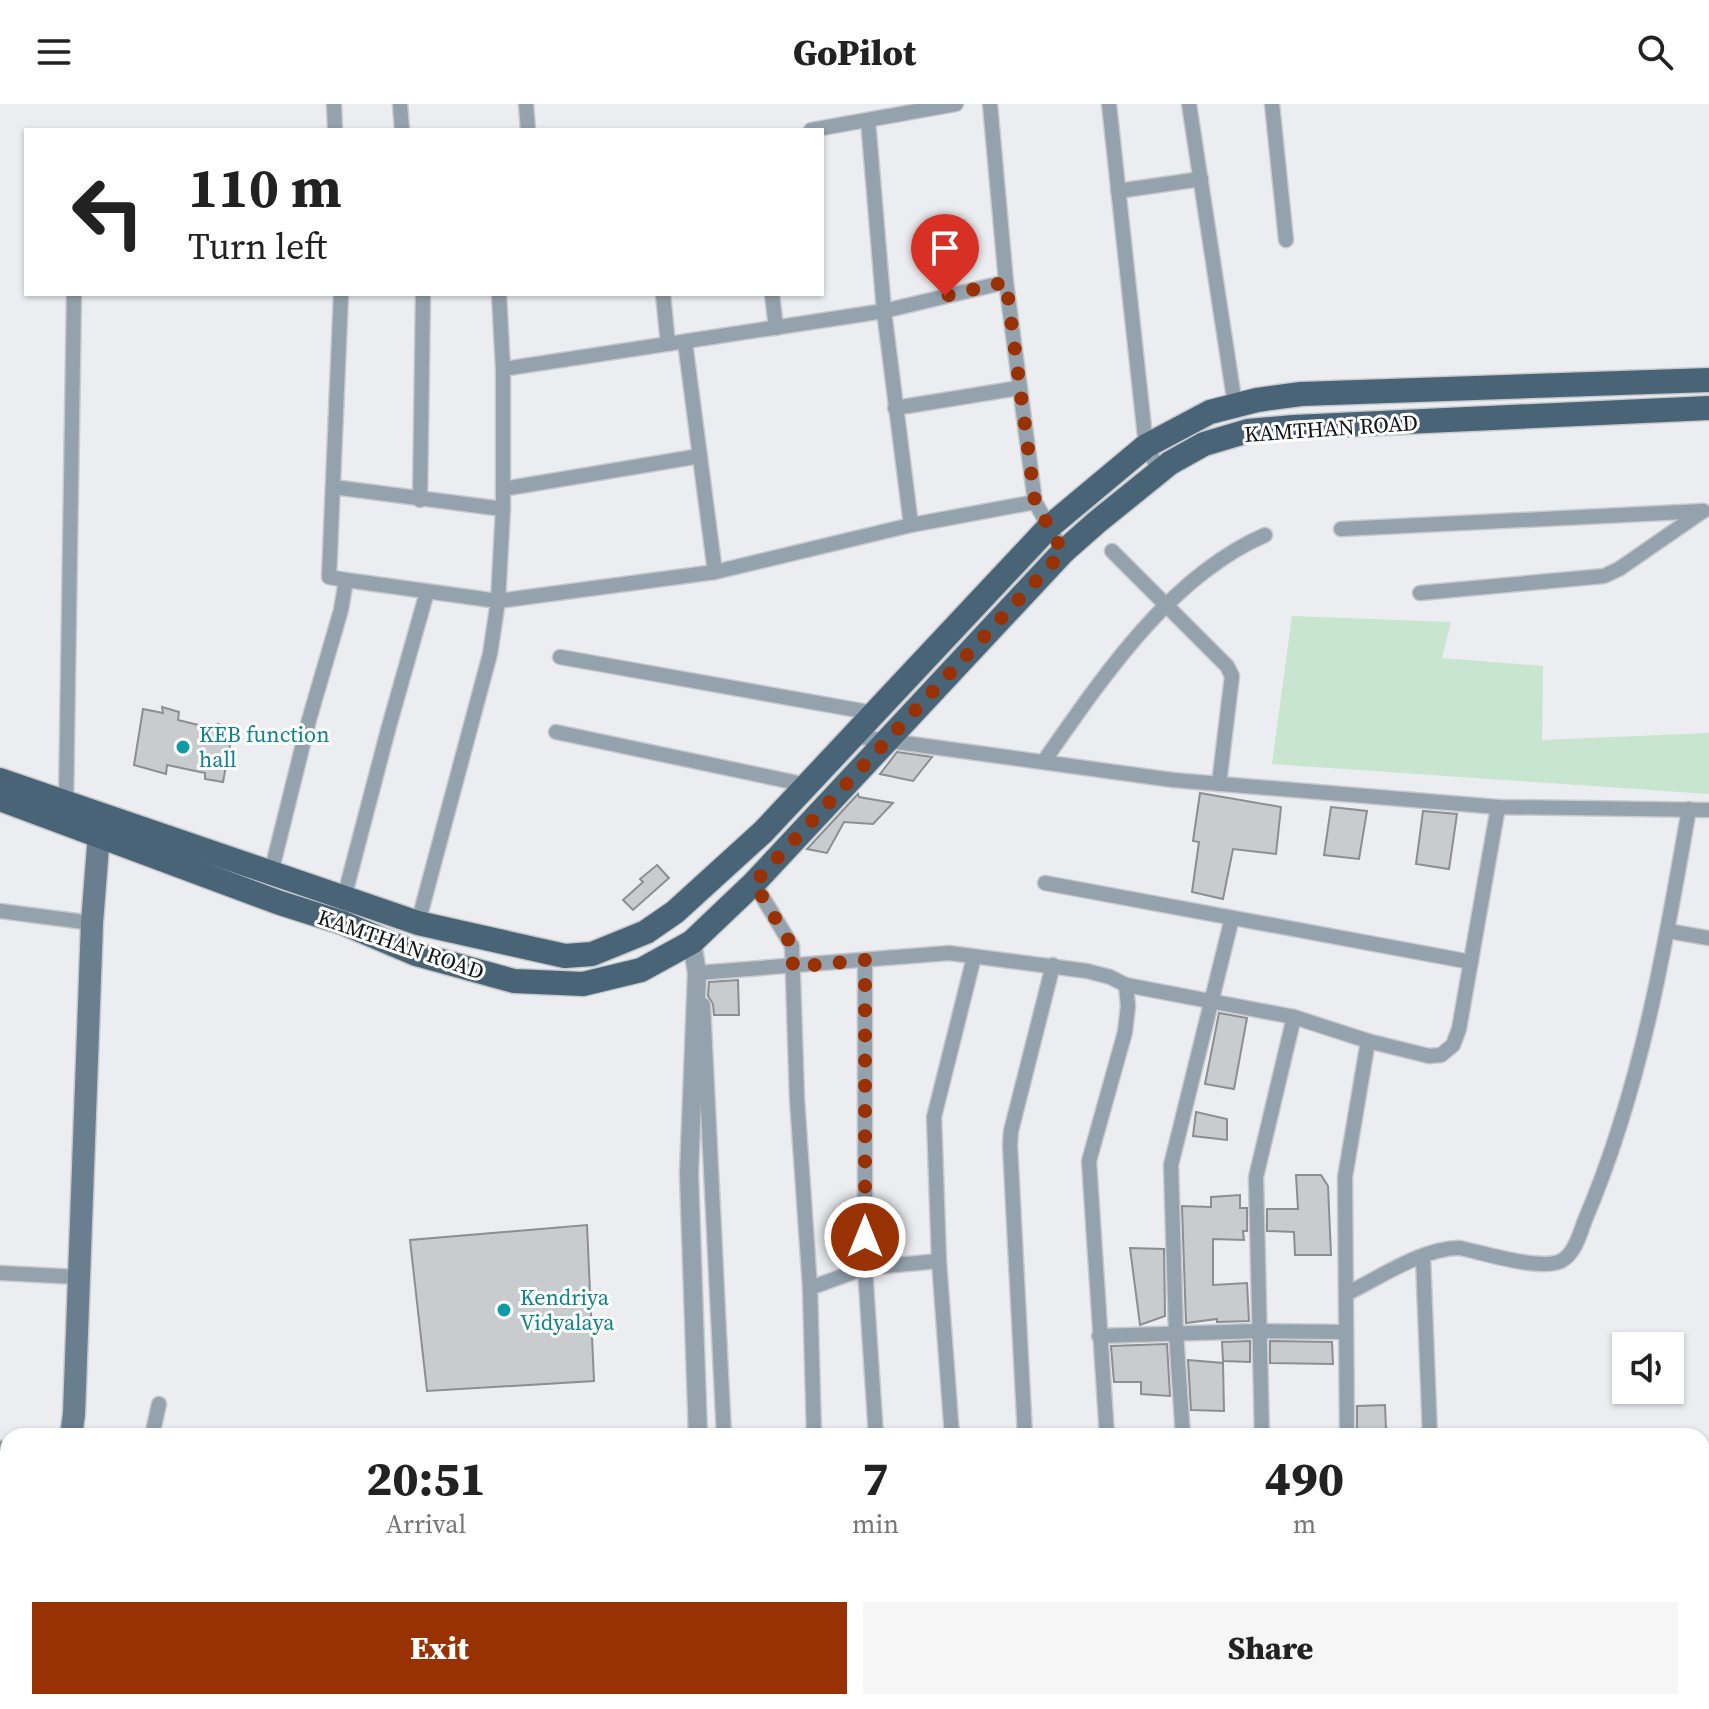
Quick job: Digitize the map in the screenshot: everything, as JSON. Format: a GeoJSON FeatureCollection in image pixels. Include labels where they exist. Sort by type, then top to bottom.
{"type":"FeatureCollection","features":[{"type":"Feature","properties":{"kind":"main road","name":"KAMTHAN ROAD"},"geometry":{"type":"LineString","coordinates":[[0,799],[271,873],[418,923],[565,956],[592,954],[646,932],[675,912],[763,832],[1049,527],[1146,446],[1210,412],[1301,394],[1709,380]]}},
{"type":"Feature","properties":{"kind":"main road"},"geometry":{"type":"LineString","coordinates":[[1456,419],[1459,387]]}},
{"type":"Feature","properties":{"kind":"main road","name":"KAMTHAN ROAD"},"geometry":{"type":"LineString","coordinates":[[0,780],[66,804],[100,825],[280,903],[343,923],[416,954],[514,981],[583,984],[641,970],[692,942],[754,883],[1063,552],[1160,471],[1204,444],[1248,431],[1709,408]]}},
{"type":"Feature","properties":{"kind":"main road"},"geometry":{"type":"LineString","coordinates":[[72,1428],[92,923],[100,825]]}},
{"type":"Feature","properties":{"kind":"main road"},"geometry":{"type":"LineString","coordinates":[[623,943],[641,970]]}},
{"type":"Feature","properties":{"kind":"street"},"geometry":{"type":"LineString","coordinates":[[334,104],[335,128]]}},
{"type":"Feature","properties":{"kind":"street"},"geometry":{"type":"LineString","coordinates":[[400,104],[402,128]]}},
{"type":"Feature","properties":{"kind":"street"},"geometry":{"type":"LineString","coordinates":[[526,104],[528,128]]}},
{"type":"Feature","properties":{"kind":"street"},"geometry":{"type":"LineString","coordinates":[[822,128],[956,104]]}},
{"type":"Feature","properties":{"kind":"street"},"geometry":{"type":"LineString","coordinates":[[990,104],[1006,282],[1035,502],[1063,552]]}},
{"type":"Feature","properties":{"kind":"street"},"geometry":{"type":"LineString","coordinates":[[1109,104],[1146,446],[1160,471]]}},
{"type":"Feature","properties":{"kind":"street"},"geometry":{"type":"LineString","coordinates":[[1189,104],[1235,405]]}},
{"type":"Feature","properties":{"kind":"street"},"geometry":{"type":"LineString","coordinates":[[1272,104],[1286,240]]}},
{"type":"Feature","properties":{"kind":"street"},"geometry":{"type":"LineString","coordinates":[[868,120],[884,311],[911,525]]}},
{"type":"Feature","properties":{"kind":"street"},"geometry":{"type":"LineString","coordinates":[[1118,191],[1201,179]]}},
{"type":"Feature","properties":{"kind":"street"},"geometry":{"type":"LineString","coordinates":[[503,369],[884,311],[1006,282]]}},
{"type":"Feature","properties":{"kind":"street"},"geometry":{"type":"LineString","coordinates":[[66,804],[74,296]]}},
{"type":"Feature","properties":{"kind":"street"},"geometry":{"type":"LineString","coordinates":[[341,296],[329,577],[498,601],[715,572],[911,525],[1035,502]]}},
{"type":"Feature","properties":{"kind":"street"},"geometry":{"type":"LineString","coordinates":[[420,500],[423,296]]}},
{"type":"Feature","properties":{"kind":"street"},"geometry":{"type":"LineString","coordinates":[[418,923],[490,654],[498,601],[503,509],[503,369],[499,296]]}},
{"type":"Feature","properties":{"kind":"street"},"geometry":{"type":"LineString","coordinates":[[663,296],[668,344]]}},
{"type":"Feature","properties":{"kind":"street"},"geometry":{"type":"LineString","coordinates":[[772,296],[776,328]]}},
{"type":"Feature","properties":{"kind":"street"},"geometry":{"type":"LineString","coordinates":[[685,342],[715,572]]}},
{"type":"Feature","properties":{"kind":"street"},"geometry":{"type":"LineString","coordinates":[[895,408],[1019,388]]}},
{"type":"Feature","properties":{"kind":"street"},"geometry":{"type":"LineString","coordinates":[[503,489],[700,456]]}},
{"type":"Feature","properties":{"kind":"street"},"geometry":{"type":"LineString","coordinates":[[333,487],[503,509]]}},
{"type":"Feature","properties":{"kind":"street"},"geometry":{"type":"LineString","coordinates":[[1341,529],[1706,508]]}},
{"type":"Feature","properties":{"kind":"street"},"geometry":{"type":"LineString","coordinates":[[1420,593],[1604,576],[1619,569],[1706,508]]}},
{"type":"Feature","properties":{"kind":"street"},"geometry":{"type":"LineString","coordinates":[[1044,761],[1096,687],[1167,605],[1236,548],[1265,535]]}},
{"type":"Feature","properties":{"kind":"street"},"geometry":{"type":"LineString","coordinates":[[1112,551],[1227,666],[1232,676],[1219,784]]}},
{"type":"Feature","properties":{"kind":"street"},"geometry":{"type":"LineString","coordinates":[[271,873],[309,720],[341,610],[346,580]]}},
{"type":"Feature","properties":{"kind":"street"},"geometry":{"type":"LineString","coordinates":[[344,898],[427,592]]}},
{"type":"Feature","properties":{"kind":"street"},"geometry":{"type":"LineString","coordinates":[[560,657],[874,713]]}},
{"type":"Feature","properties":{"kind":"street"},"geometry":{"type":"LineString","coordinates":[[556,732],[807,785]]}},
{"type":"Feature","properties":{"kind":"street"},"geometry":{"type":"LineString","coordinates":[[853,736],[1219,784],[1498,807],[1709,810]]}},
{"type":"Feature","properties":{"kind":"street"},"geometry":{"type":"LineString","coordinates":[[699,973],[949,953],[1053,965],[1110,977],[1126,985],[1294,1017],[1368,1041],[1429,1056],[1441,1055],[1453,1045],[1459,1029],[1498,807]]}},
{"type":"Feature","properties":{"kind":"street"},"geometry":{"type":"LineString","coordinates":[[1346,1294],[1448,1247],[1534,1263],[1562,1261],[1571,1253],[1596,1193],[1637,1068],[1668,931],[1689,809]]}},
{"type":"Feature","properties":{"kind":"street"},"geometry":{"type":"LineString","coordinates":[[754,883],[792,946],[797,1099],[810,1288],[814,1428]]}},
{"type":"Feature","properties":{"kind":"street"},"geometry":{"type":"LineString","coordinates":[[1045,883],[1471,962]]}},
{"type":"Feature","properties":{"kind":"street"},"geometry":{"type":"LineString","coordinates":[[0,911],[92,923]]}},
{"type":"Feature","properties":{"kind":"street"},"geometry":{"type":"LineString","coordinates":[[1182,1428],[1171,1165],[1232,918]]}},
{"type":"Feature","properties":{"kind":"street"},"geometry":{"type":"LineString","coordinates":[[1668,931],[1709,938]]}},
{"type":"Feature","properties":{"kind":"street"},"geometry":{"type":"LineString","coordinates":[[692,942],[699,973],[724,1428]]}},
{"type":"Feature","properties":{"kind":"street"},"geometry":{"type":"LineString","coordinates":[[951,1428],[939,1261],[934,1117],[974,957]]}},
{"type":"Feature","properties":{"kind":"street"},"geometry":{"type":"LineString","coordinates":[[865,960],[865,1268],[875,1428]]}},
{"type":"Feature","properties":{"kind":"street"},"geometry":{"type":"LineString","coordinates":[[1025,1428],[1010,1145],[1053,965]]}},
{"type":"Feature","properties":{"kind":"street"},"geometry":{"type":"LineString","coordinates":[[698,1428],[689,1174],[699,973]]}},
{"type":"Feature","properties":{"kind":"street"},"geometry":{"type":"LineString","coordinates":[[1106,1428],[1089,1161],[1125,1032],[1128,1006],[1126,985]]}},
{"type":"Feature","properties":{"kind":"street"},"geometry":{"type":"LineString","coordinates":[[1262,1428],[1256,1177],[1294,1017]]}},
{"type":"Feature","properties":{"kind":"street"},"geometry":{"type":"LineString","coordinates":[[1347,1428],[1345,1177],[1368,1041]]}},
{"type":"Feature","properties":{"kind":"street"},"geometry":{"type":"LineString","coordinates":[[1423,1257],[1430,1428]]}},
{"type":"Feature","properties":{"kind":"street"},"geometry":{"type":"LineString","coordinates":[[810,1288],[865,1268],[939,1261]]}},
{"type":"Feature","properties":{"kind":"street"},"geometry":{"type":"LineString","coordinates":[[0,1273],[79,1277]]}},
{"type":"Feature","properties":{"kind":"street"},"geometry":{"type":"LineString","coordinates":[[1099,1336],[1259,1331],[1346,1332]]}},
{"type":"Feature","properties":{"kind":"street"},"geometry":{"type":"LineString","coordinates":[[154,1428],[159,1404]]}},
{"type":"Feature","properties":{"kind":"green space"},"geometry":{"type":"Polygon","coordinates":[[[1292,616],[1451,622],[1442,658],[1543,666],[1542,740],[1709,733],[1709,794],[1272,764],[1292,616]]]}},
{"type":"Feature","properties":{"kind":"building","name":"KEB function hall"},"geometry":{"type":"Polygon","coordinates":[[[162,707],[179,712],[178,720],[215,729],[218,724],[233,729],[223,782],[205,779],[205,773],[167,765],[166,774],[134,765],[143,709],[163,713],[162,707]]]}},
{"type":"Feature","properties":{"kind":"building"},"geometry":{"type":"Polygon","coordinates":[[[897,752],[932,757],[913,781],[880,774],[897,752]]]}},
{"type":"Feature","properties":{"kind":"building"},"geometry":{"type":"Polygon","coordinates":[[[1200,793],[1281,807],[1276,854],[1233,849],[1223,899],[1192,892],[1199,842],[1193,841],[1200,793]]]}},
{"type":"Feature","properties":{"kind":"building"},"geometry":{"type":"Polygon","coordinates":[[[858,794],[859,797],[893,803],[873,824],[844,822],[827,853],[807,849],[858,794]]]}},
{"type":"Feature","properties":{"kind":"building"},"geometry":{"type":"Polygon","coordinates":[[[1331,807],[1367,811],[1359,859],[1324,855],[1331,807]]]}},
{"type":"Feature","properties":{"kind":"building"},"geometry":{"type":"Polygon","coordinates":[[[1423,811],[1457,814],[1449,869],[1416,864],[1423,811]]]}},
{"type":"Feature","properties":{"kind":"building"},"geometry":{"type":"Polygon","coordinates":[[[657,865],[669,878],[633,910],[623,900],[643,882],[640,879],[657,865]]]}},
{"type":"Feature","properties":{"kind":"building"},"geometry":{"type":"Polygon","coordinates":[[[738,980],[739,1015],[714,1015],[708,996],[709,982],[738,980]]]}},
{"type":"Feature","properties":{"kind":"building"},"geometry":{"type":"Polygon","coordinates":[[[1219,1013],[1247,1018],[1234,1089],[1205,1084],[1219,1013]]]}},
{"type":"Feature","properties":{"kind":"building"},"geometry":{"type":"Polygon","coordinates":[[[1196,1112],[1227,1119],[1227,1140],[1193,1136],[1196,1112]]]}},
{"type":"Feature","properties":{"kind":"building"},"geometry":{"type":"Polygon","coordinates":[[[1296,1175],[1321,1175],[1328,1186],[1331,1255],[1295,1255],[1294,1232],[1267,1231],[1267,1209],[1298,1209],[1296,1175]]]}},
{"type":"Feature","properties":{"kind":"building"},"geometry":{"type":"Polygon","coordinates":[[[1240,1195],[1240,1208],[1247,1208],[1247,1231],[1243,1231],[1244,1240],[1213,1239],[1213,1285],[1247,1283],[1249,1321],[1217,1322],[1217,1319],[1186,1323],[1182,1206],[1211,1207],[1211,1197],[1240,1195]]]}},
{"type":"Feature","properties":{"kind":"building","name":"Kendriya Vidyalaya"},"geometry":{"type":"Polygon","coordinates":[[[587,1225],[594,1381],[427,1391],[410,1240],[587,1225]]]}},
{"type":"Feature","properties":{"kind":"building"},"geometry":{"type":"Polygon","coordinates":[[[1130,1248],[1164,1249],[1165,1316],[1140,1325],[1130,1248]]]}},
{"type":"Feature","properties":{"kind":"building"},"geometry":{"type":"Polygon","coordinates":[[[1250,1341],[1250,1362],[1223,1361],[1222,1342],[1250,1341]]]}},
{"type":"Feature","properties":{"kind":"building"},"geometry":{"type":"Polygon","coordinates":[[[1270,1341],[1332,1342],[1333,1364],[1270,1363],[1270,1341]]]}},
{"type":"Feature","properties":{"kind":"building"},"geometry":{"type":"Polygon","coordinates":[[[1167,1344],[1170,1396],[1141,1394],[1141,1382],[1114,1382],[1111,1346],[1167,1344]]]}},
{"type":"Feature","properties":{"kind":"building"},"geometry":{"type":"Polygon","coordinates":[[[1188,1360],[1223,1363],[1224,1411],[1191,1410],[1188,1360]]]}},
{"type":"Feature","properties":{"kind":"building"},"geometry":{"type":"Polygon","coordinates":[[[1385,1405],[1386,1428],[1357,1428],[1357,1406],[1385,1405]]]}},
{"type":"Feature","properties":{"kind":"place","name":"KEB function hall"},"geometry":{"type":"Point","coordinates":[183,747]}},
{"type":"Feature","properties":{"kind":"place","name":"Kendriya Vidyalaya"},"geometry":{"type":"Point","coordinates":[504,1310]}},
{"type":"Feature","properties":{"kind":"route"},"geometry":{"type":"LineString","coordinates":[[865,1237],[865,960],[793,967],[792,946],[754,883],[1063,552],[1035,502],[1006,282],[945,296]]}}]}
